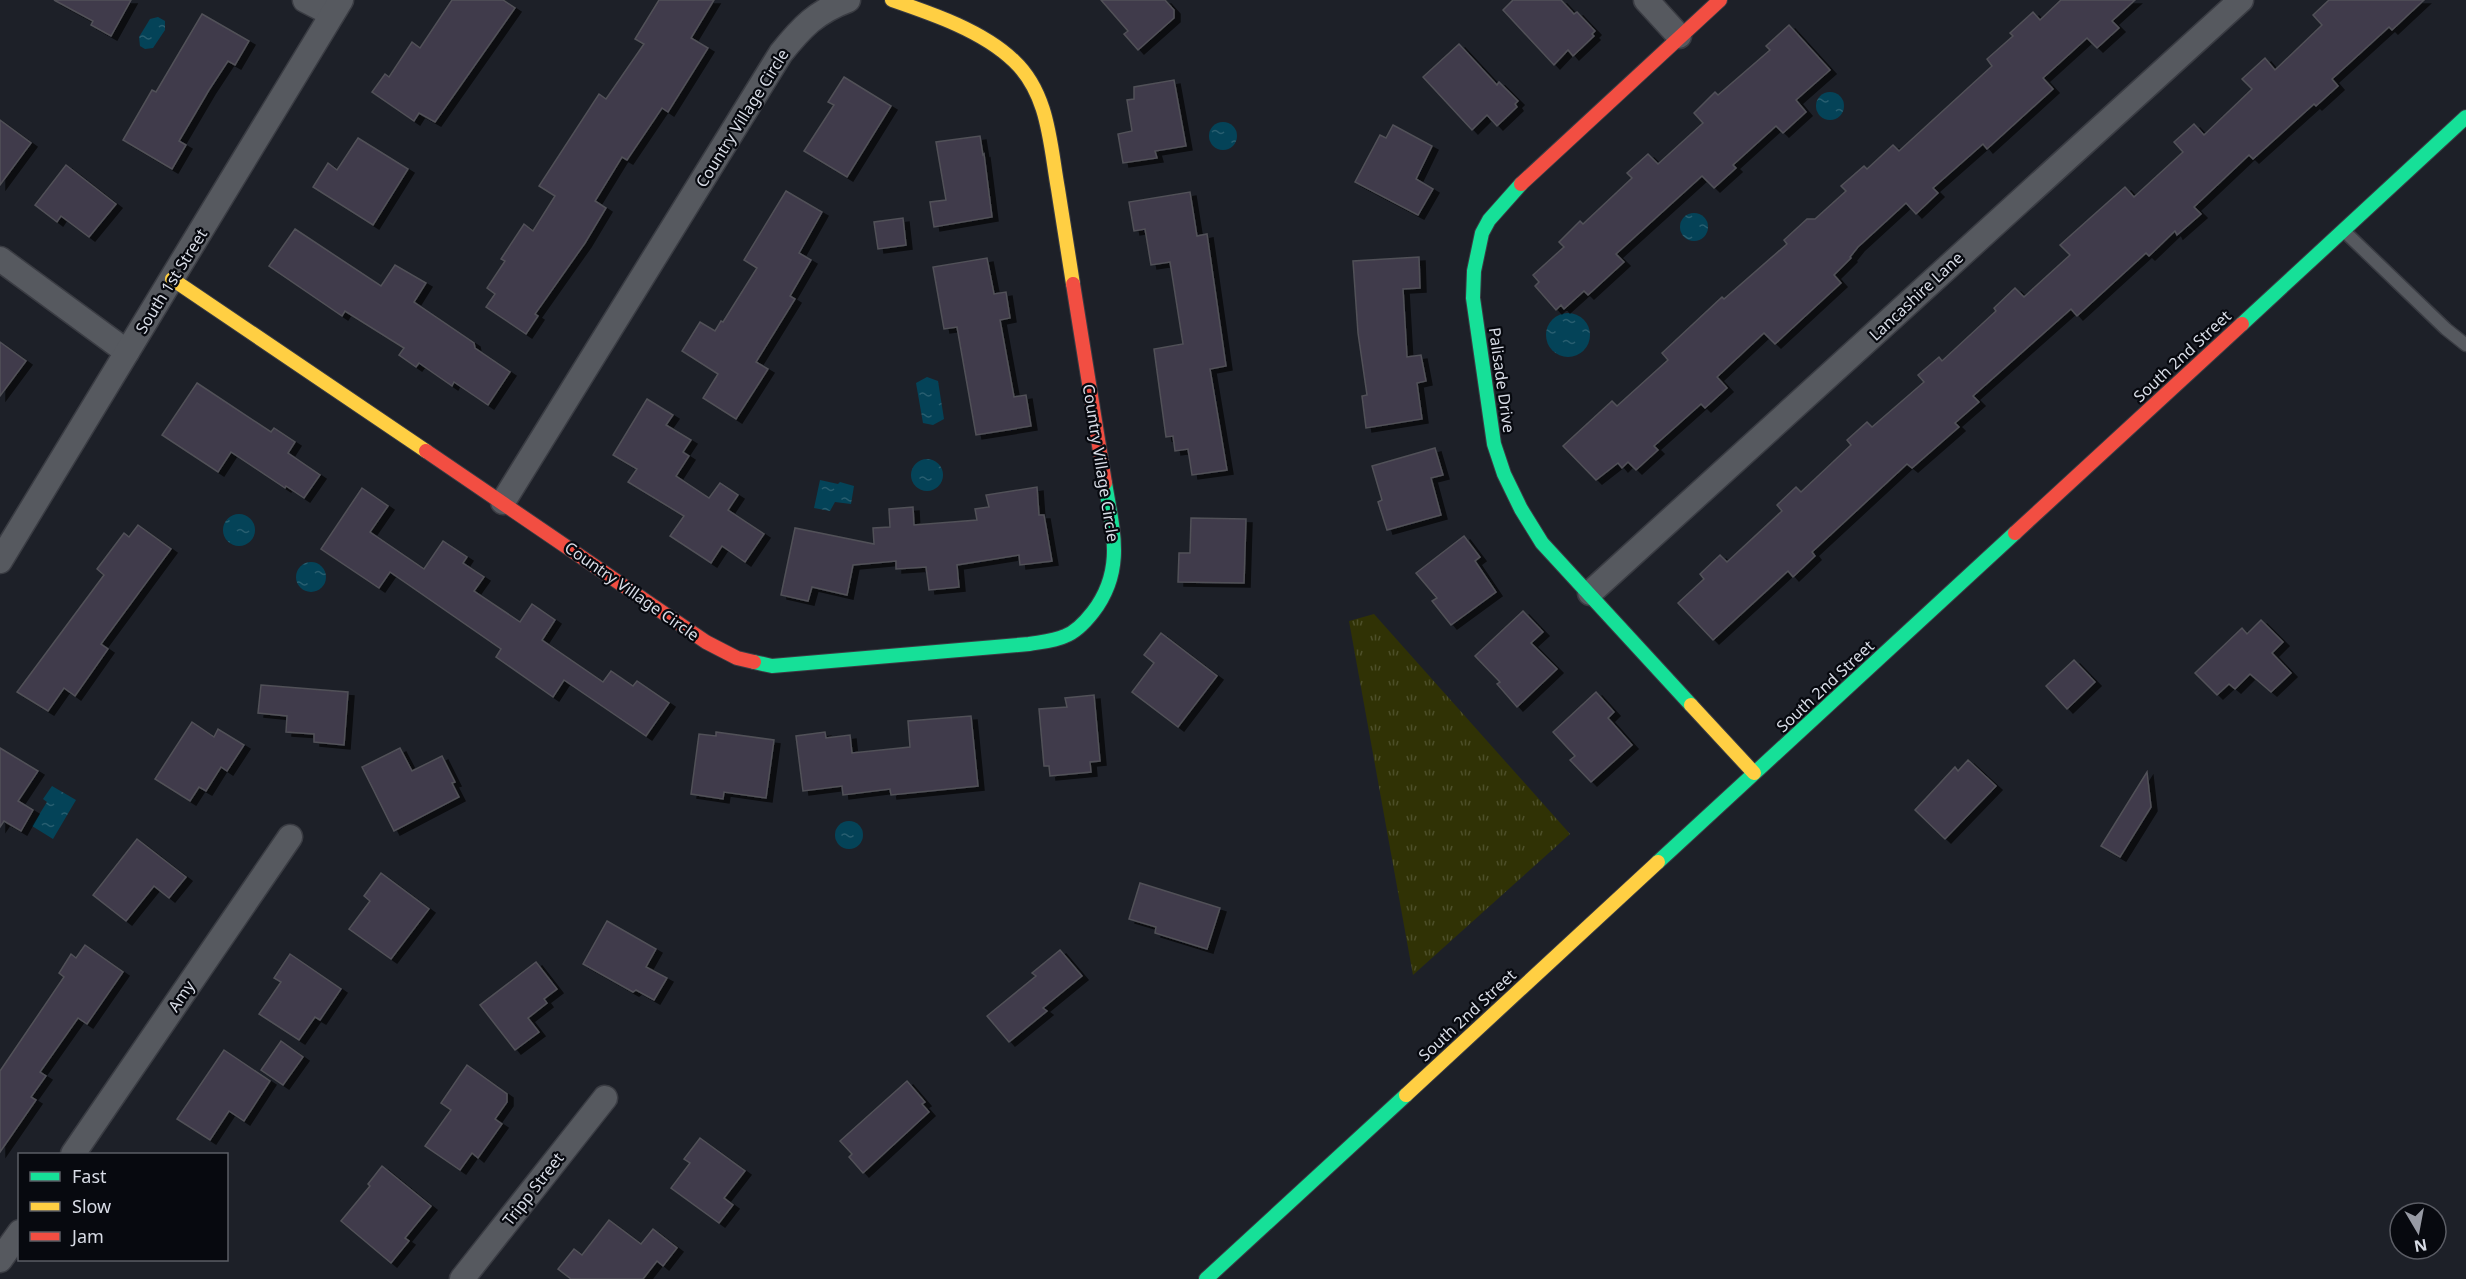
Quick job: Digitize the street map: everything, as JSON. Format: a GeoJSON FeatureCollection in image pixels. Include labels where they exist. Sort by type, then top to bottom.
{"type":"FeatureCollection","features":[{"type":"Feature","properties":{"kind":"street"},"geometry":{"type":"LineString","coordinates":[[305,0],[337,7]]}},
{"type":"Feature","properties":{"kind":"street","name":"Country Village Circle"},"geometry":{"type":"LineString","coordinates":[[503,502],[781,53],[802,27],[826,9],[848,0]]}},
{"type":"Feature","properties":{"kind":"street","name":"Country Village Circle"},"geometry":{"type":"LineString","coordinates":[[172,279],[706,642],[737,658],[772,666],[1029,644],[1066,636],[1086,621],[1106,595],[1113,573],[1114,537],[1046,118],[1038,95],[1027,76],[1013,59],[974,35],[892,0]]}},
{"type":"Feature","properties":{"kind":"street"},"geometry":{"type":"LineString","coordinates":[[1646,0],[1679,36]]}},
{"type":"Feature","properties":{"kind":"street","name":"Palisade Drive"},"geometry":{"type":"LineString","coordinates":[[1720,0],[1523,181],[1500,206],[1482,233],[1474,271],[1473,298],[1494,444],[1504,474],[1521,509],[1542,543],[1754,773]]}},
{"type":"Feature","properties":{"kind":"street","name":"Lancashire Lane"},"geometry":{"type":"LineString","coordinates":[[1590,593],[2241,0]]}},
{"type":"Feature","properties":{"kind":"street","name":"South 1st Street"},"geometry":{"type":"LineString","coordinates":[[0,561],[337,7]]}},
{"type":"Feature","properties":{"kind":"street","name":"South 2nd Street"},"geometry":{"type":"LineString","coordinates":[[1206,1279],[2466,117]]}},
{"type":"Feature","properties":{"kind":"street"},"geometry":{"type":"LineString","coordinates":[[0,259],[127,352]]}},
{"type":"Feature","properties":{"kind":"street","name":"Amy"},"geometry":{"type":"LineString","coordinates":[[74,1153],[290,837]]}},
{"type":"Feature","properties":{"kind":"street","name":"Tripp Street"},"geometry":{"type":"LineString","coordinates":[[462,1279],[605,1098]]}},
{"type":"Feature","properties":{"kind":"street"},"geometry":{"type":"LineString","coordinates":[[0,1260],[18,1235]]}},
{"type":"Feature","properties":{"kind":"lane"},"geometry":{"type":"LineString","coordinates":[[2343,230],[2446,329],[2466,345]]}},
{"type":"Feature","properties":{"kind":"green space"},"geometry":{"type":"Polygon","coordinates":[[[1374,614],[1570,834],[1413,975],[1349,621],[1374,614]]]}},
{"type":"Feature","properties":{"kind":"water"},"geometry":{"type":"Polygon","coordinates":[[[158,17],[165,21],[165,30],[153,48],[145,49],[140,46],[139,37],[150,19],[158,17]]]}},
{"type":"Feature","properties":{"kind":"water"},"geometry":{"type":"Polygon","coordinates":[[[1830,92],[1840,96],[1844,106],[1840,116],[1830,120],[1820,116],[1816,106],[1820,96],[1830,92]]]}},
{"type":"Feature","properties":{"kind":"water"},"geometry":{"type":"Polygon","coordinates":[[[1223,122],[1233,126],[1237,136],[1233,146],[1223,150],[1213,146],[1209,136],[1213,126],[1223,122]]]}},
{"type":"Feature","properties":{"kind":"water"},"geometry":{"type":"Polygon","coordinates":[[[1694,213],[1704,217],[1708,227],[1704,237],[1694,241],[1684,237],[1680,227],[1684,217],[1694,213]]]}},
{"type":"Feature","properties":{"kind":"water"},"geometry":{"type":"Polygon","coordinates":[[[1568,313],[1584,319],[1590,335],[1584,351],[1568,357],[1552,351],[1546,335],[1552,319],[1568,313]]]}},
{"type":"Feature","properties":{"kind":"water"},"geometry":{"type":"Polygon","coordinates":[[[927,377],[938,381],[944,419],[933,425],[923,423],[916,383],[927,377]]]}},
{"type":"Feature","properties":{"kind":"water"},"geometry":{"type":"Polygon","coordinates":[[[927,459],[938,464],[943,475],[938,486],[927,491],[916,486],[911,475],[916,464],[927,459]]]}},
{"type":"Feature","properties":{"kind":"water"},"geometry":{"type":"Polygon","coordinates":[[[820,480],[854,486],[851,504],[835,502],[830,511],[814,508],[820,480]]]}},
{"type":"Feature","properties":{"kind":"water"},"geometry":{"type":"Polygon","coordinates":[[[239,514],[250,519],[255,530],[250,541],[239,546],[228,541],[223,530],[228,519],[239,514]]]}},
{"type":"Feature","properties":{"kind":"water"},"geometry":{"type":"Polygon","coordinates":[[[311,562],[317,563],[325,571],[325,583],[317,591],[311,592],[305,591],[297,583],[296,577],[297,571],[305,563],[311,562]]]}},
{"type":"Feature","properties":{"kind":"water"},"geometry":{"type":"Polygon","coordinates":[[[52,786],[76,800],[53,839],[32,826],[47,802],[43,799],[52,786]]]}},
{"type":"Feature","properties":{"kind":"water"},"geometry":{"type":"Polygon","coordinates":[[[849,821],[859,825],[863,835],[859,845],[849,849],[839,845],[835,835],[839,825],[849,821]]]}},
{"type":"Feature","properties":{"kind":"building"},"geometry":{"type":"Polygon","coordinates":[[[54,0],[131,0],[111,36],[91,25],[93,21],[54,0]]]}},
{"type":"Feature","properties":{"kind":"building"},"geometry":{"type":"Polygon","coordinates":[[[452,0],[503,0],[515,8],[435,122],[419,113],[414,121],[372,92],[385,74],[389,77],[412,42],[420,48],[452,0]]]}},
{"type":"Feature","properties":{"kind":"building"},"geometry":{"type":"Polygon","coordinates":[[[659,0],[714,0],[691,38],[708,48],[668,112],[662,108],[627,160],[622,157],[595,201],[606,208],[585,243],[535,314],[538,316],[526,334],[486,307],[495,294],[487,288],[505,261],[501,259],[524,224],[533,231],[555,196],[539,186],[599,94],[606,99],[644,44],[635,39],[659,0]]]}},
{"type":"Feature","properties":{"kind":"building"},"geometry":{"type":"Polygon","coordinates":[[[1101,0],[1165,0],[1174,10],[1174,18],[1138,50],[1124,34],[1128,31],[1101,0]]]}},
{"type":"Feature","properties":{"kind":"building"},"geometry":{"type":"Polygon","coordinates":[[[1513,0],[1561,0],[1574,14],[1577,12],[1595,31],[1592,34],[1594,36],[1573,56],[1568,50],[1554,65],[1503,10],[1513,0]]]}},
{"type":"Feature","properties":{"kind":"building"},"geometry":{"type":"Polygon","coordinates":[[[2061,0],[2135,0],[2112,21],[2119,28],[2097,48],[2087,38],[2043,78],[2053,89],[1987,149],[1983,144],[1933,188],[1938,193],[1916,214],[1906,203],[1858,247],[1851,258],[1834,275],[1841,283],[1775,344],[1764,333],[1717,377],[1727,388],[1705,408],[1701,404],[1654,446],[1658,450],[1636,470],[1628,462],[1622,468],[1618,463],[1596,480],[1563,446],[1612,401],[1617,406],[1668,360],[1662,353],[1722,297],[1724,299],[1787,244],[1784,240],[1807,219],[1815,219],[1846,191],[1841,186],[1864,166],[1867,169],[1893,145],[1899,151],[1992,66],[1987,59],[2013,36],[2010,33],[2033,12],[2040,20],[2061,0]]]}},
{"type":"Feature","properties":{"kind":"building"},"geometry":{"type":"Polygon","coordinates":[[[2329,0],[2424,0],[2392,30],[2389,27],[2332,79],[2338,86],[2316,106],[2314,104],[2253,159],[2249,155],[2194,207],[2201,214],[2177,235],[2175,231],[2149,256],[2146,253],[2077,316],[2071,309],[1973,396],[1979,402],[1955,423],[1959,427],[1912,468],[1907,464],[1812,552],[1815,556],[1793,577],[1788,571],[1713,640],[1678,603],[1704,579],[1700,574],[1720,555],[1727,562],[1782,511],[1777,505],[1796,487],[1801,492],[1851,445],[1847,440],[1867,422],[1872,427],[1924,382],[1918,375],[1939,357],[1942,361],[1996,311],[1994,308],[2015,288],[2024,297],[2070,255],[2060,245],[2125,187],[2134,197],[2183,152],[2174,142],[2194,124],[2204,135],[2252,89],[2242,79],[2265,58],[2275,70],[2322,25],[2313,15],[2329,0]]]}},
{"type":"Feature","properties":{"kind":"building"},"geometry":{"type":"Polygon","coordinates":[[[202,14],[249,41],[235,65],[228,61],[209,90],[179,141],[186,145],[172,169],[123,140],[152,90],[156,92],[202,14]]]}},
{"type":"Feature","properties":{"kind":"building"},"geometry":{"type":"Polygon","coordinates":[[[1789,25],[1830,70],[1796,100],[1806,112],[1783,133],[1776,126],[1733,165],[1736,168],[1714,188],[1702,176],[1616,254],[1624,262],[1588,295],[1584,291],[1564,309],[1561,305],[1556,310],[1535,286],[1539,282],[1533,275],[1564,247],[1559,242],[1580,221],[1583,224],[1632,178],[1627,173],[1648,154],[1658,164],[1703,123],[1694,113],[1715,92],[1718,95],[1770,50],[1766,46],[1789,25]]]}},
{"type":"Feature","properties":{"kind":"building"},"geometry":{"type":"Polygon","coordinates":[[[1459,44],[1497,85],[1499,82],[1518,101],[1515,104],[1517,107],[1497,126],[1487,115],[1472,130],[1423,77],[1459,44]]]}},
{"type":"Feature","properties":{"kind":"building"},"geometry":{"type":"Polygon","coordinates":[[[844,77],[891,106],[847,177],[804,151],[834,105],[828,102],[844,77]]]}},
{"type":"Feature","properties":{"kind":"building"},"geometry":{"type":"Polygon","coordinates":[[[1174,80],[1186,146],[1155,151],[1157,158],[1123,163],[1118,134],[1132,131],[1127,100],[1134,99],[1134,87],[1174,80]]]}},
{"type":"Feature","properties":{"kind":"building"},"geometry":{"type":"Polygon","coordinates":[[[0,120],[31,143],[0,185],[0,120]]]}},
{"type":"Feature","properties":{"kind":"building"},"geometry":{"type":"Polygon","coordinates":[[[1393,125],[1432,146],[1416,179],[1433,189],[1418,215],[1355,182],[1380,135],[1386,138],[1393,125]]]}},
{"type":"Feature","properties":{"kind":"building"},"geometry":{"type":"Polygon","coordinates":[[[980,136],[992,217],[934,227],[930,202],[946,200],[936,142],[980,136]]]}},
{"type":"Feature","properties":{"kind":"building"},"geometry":{"type":"Polygon","coordinates":[[[358,138],[408,169],[373,225],[313,187],[328,163],[337,170],[358,138]]]}},
{"type":"Feature","properties":{"kind":"building"},"geometry":{"type":"Polygon","coordinates":[[[66,165],[116,204],[89,237],[61,216],[57,222],[35,205],[66,165]]]}},
{"type":"Feature","properties":{"kind":"building"},"geometry":{"type":"Polygon","coordinates":[[[786,191],[822,212],[799,253],[811,260],[790,296],[795,299],[756,362],[768,369],[736,419],[703,398],[718,374],[682,351],[700,322],[715,331],[721,321],[723,322],[757,268],[744,260],[786,191]]]}},
{"type":"Feature","properties":{"kind":"building"},"geometry":{"type":"Polygon","coordinates":[[[1190,192],[1197,236],[1207,234],[1226,366],[1210,369],[1227,470],[1192,475],[1188,449],[1175,451],[1173,436],[1166,437],[1154,349],[1183,344],[1170,262],[1151,265],[1145,229],[1134,231],[1129,202],[1190,192]]]}},
{"type":"Feature","properties":{"kind":"building"},"geometry":{"type":"Polygon","coordinates":[[[903,218],[906,245],[878,249],[874,222],[903,218]]]}},
{"type":"Feature","properties":{"kind":"building"},"geometry":{"type":"Polygon","coordinates":[[[295,229],[381,286],[395,265],[426,283],[414,302],[474,343],[475,348],[510,372],[488,405],[454,382],[452,386],[419,363],[416,367],[399,355],[404,348],[345,311],[342,316],[269,266],[295,229]]]}},
{"type":"Feature","properties":{"kind":"building"},"geometry":{"type":"Polygon","coordinates":[[[1419,257],[1420,288],[1403,289],[1407,357],[1421,355],[1426,381],[1417,383],[1422,419],[1366,428],[1362,396],[1367,395],[1358,333],[1353,261],[1419,257]]]}},
{"type":"Feature","properties":{"kind":"building"},"geometry":{"type":"Polygon","coordinates":[[[987,258],[994,294],[1006,292],[1010,318],[1000,320],[1014,397],[1026,395],[1031,426],[976,435],[957,327],[944,329],[933,267],[987,258]]]}},
{"type":"Feature","properties":{"kind":"building"},"geometry":{"type":"Polygon","coordinates":[[[0,342],[26,361],[0,396],[0,342]]]}},
{"type":"Feature","properties":{"kind":"building"},"geometry":{"type":"Polygon","coordinates":[[[197,383],[271,432],[274,428],[295,442],[288,453],[320,475],[304,498],[231,452],[218,472],[162,435],[197,383]]]}},
{"type":"Feature","properties":{"kind":"building"},"geometry":{"type":"Polygon","coordinates":[[[647,399],[673,415],[666,425],[691,440],[683,452],[689,456],[676,476],[709,498],[720,483],[738,495],[728,510],[764,534],[745,562],[722,546],[711,563],[670,536],[684,516],[628,482],[637,469],[613,455],[647,399]]]}},
{"type":"Feature","properties":{"kind":"building"},"geometry":{"type":"Polygon","coordinates":[[[1435,448],[1443,475],[1431,478],[1441,515],[1387,530],[1378,502],[1382,500],[1372,466],[1435,448]]]}},
{"type":"Feature","properties":{"kind":"building"},"geometry":{"type":"Polygon","coordinates":[[[1037,487],[1039,515],[1044,515],[1052,561],[1020,565],[1019,555],[957,565],[959,587],[929,590],[926,567],[896,569],[896,561],[853,565],[847,595],[812,587],[808,601],[781,595],[795,528],[874,544],[873,528],[890,527],[889,509],[913,507],[914,525],[977,520],[975,509],[989,507],[986,495],[1037,487]]]}},
{"type":"Feature","properties":{"kind":"building"},"geometry":{"type":"Polygon","coordinates":[[[362,488],[388,506],[370,532],[424,569],[443,541],[467,557],[463,563],[484,577],[474,591],[520,622],[532,604],[555,620],[542,640],[603,682],[611,671],[633,686],[637,681],[669,703],[646,736],[564,680],[553,697],[496,657],[501,649],[390,572],[379,588],[321,549],[362,488]]]}},
{"type":"Feature","properties":{"kind":"building"},"geometry":{"type":"Polygon","coordinates":[[[1191,518],[1246,519],[1244,583],[1178,582],[1179,553],[1190,553],[1191,518]]]}},
{"type":"Feature","properties":{"kind":"building"},"geometry":{"type":"Polygon","coordinates":[[[138,525],[171,549],[101,644],[108,649],[75,696],[64,688],[48,711],[17,692],[104,575],[97,569],[124,533],[129,537],[138,525]]]}},
{"type":"Feature","properties":{"kind":"building"},"geometry":{"type":"Polygon","coordinates":[[[1464,536],[1480,557],[1475,561],[1496,592],[1451,625],[1432,601],[1437,598],[1416,573],[1464,536]]]}},
{"type":"Feature","properties":{"kind":"building"},"geometry":{"type":"Polygon","coordinates":[[[1523,611],[1543,632],[1531,643],[1557,669],[1517,707],[1497,684],[1500,682],[1475,656],[1523,611]]]}},
{"type":"Feature","properties":{"kind":"building"},"geometry":{"type":"Polygon","coordinates":[[[2261,620],[2283,642],[2272,653],[2291,673],[2271,692],[2250,674],[2235,689],[2229,684],[2217,695],[2195,673],[2242,628],[2247,634],[2261,620]]]}},
{"type":"Feature","properties":{"kind":"building"},"geometry":{"type":"Polygon","coordinates":[[[1161,633],[1217,676],[1178,727],[1132,692],[1154,663],[1144,655],[1161,633]]]}},
{"type":"Feature","properties":{"kind":"building"},"geometry":{"type":"Polygon","coordinates":[[[2074,660],[2095,682],[2067,709],[2046,686],[2074,660]]]}},
{"type":"Feature","properties":{"kind":"building"},"geometry":{"type":"Polygon","coordinates":[[[261,685],[348,692],[344,745],[314,742],[314,734],[286,732],[287,716],[258,713],[261,685]]]}},
{"type":"Feature","properties":{"kind":"building"},"geometry":{"type":"Polygon","coordinates":[[[1596,692],[1614,712],[1608,718],[1632,745],[1591,782],[1570,760],[1575,756],[1553,732],[1596,692]]]}},
{"type":"Feature","properties":{"kind":"building"},"geometry":{"type":"Polygon","coordinates":[[[1094,695],[1100,761],[1090,762],[1091,772],[1050,776],[1049,766],[1044,766],[1039,709],[1067,707],[1065,698],[1094,695]]]}},
{"type":"Feature","properties":{"kind":"building"},"geometry":{"type":"Polygon","coordinates":[[[971,716],[978,786],[891,795],[890,789],[843,795],[842,786],[803,791],[796,736],[825,732],[826,738],[850,735],[852,753],[910,747],[908,721],[971,716]]]}},
{"type":"Feature","properties":{"kind":"building"},"geometry":{"type":"Polygon","coordinates":[[[192,722],[214,737],[218,729],[244,745],[227,771],[221,767],[206,791],[199,787],[190,801],[155,779],[192,722]]]}},
{"type":"Feature","properties":{"kind":"building"},"geometry":{"type":"Polygon","coordinates":[[[716,732],[774,740],[766,798],[724,792],[723,799],[691,794],[699,734],[716,736],[716,732]]]}},
{"type":"Feature","properties":{"kind":"building"},"geometry":{"type":"Polygon","coordinates":[[[0,748],[38,771],[18,801],[33,810],[21,831],[4,821],[0,827],[0,748]]]}},
{"type":"Feature","properties":{"kind":"building"},"geometry":{"type":"Polygon","coordinates":[[[400,748],[412,771],[442,756],[455,782],[452,783],[459,797],[394,831],[362,767],[400,748]]]}},
{"type":"Feature","properties":{"kind":"building"},"geometry":{"type":"Polygon","coordinates":[[[1968,760],[1996,786],[1945,839],[1915,810],[1955,767],[1958,771],[1968,760]]]}},
{"type":"Feature","properties":{"kind":"building"},"geometry":{"type":"Polygon","coordinates":[[[2147,772],[2151,807],[2120,857],[2101,846],[2147,772]]]}},
{"type":"Feature","properties":{"kind":"building"},"geometry":{"type":"Polygon","coordinates":[[[137,839],[186,877],[169,898],[154,886],[126,921],[93,895],[137,839]]]}},
{"type":"Feature","properties":{"kind":"building"},"geometry":{"type":"Polygon","coordinates":[[[381,873],[429,909],[391,959],[349,929],[370,901],[364,896],[381,873]]]}},
{"type":"Feature","properties":{"kind":"building"},"geometry":{"type":"Polygon","coordinates":[[[1140,883],[1220,908],[1207,949],[1155,933],[1156,927],[1129,919],[1140,883]]]}},
{"type":"Feature","properties":{"kind":"building"},"geometry":{"type":"Polygon","coordinates":[[[607,921],[656,949],[646,967],[667,978],[654,1000],[636,990],[633,992],[583,964],[607,921]]]}},
{"type":"Feature","properties":{"kind":"building"},"geometry":{"type":"Polygon","coordinates":[[[85,945],[123,972],[87,1024],[78,1018],[40,1072],[46,1076],[31,1097],[36,1100],[0,1152],[0,1071],[64,977],[59,973],[71,954],[76,958],[85,945]]]}},
{"type":"Feature","properties":{"kind":"building"},"geometry":{"type":"Polygon","coordinates":[[[1060,950],[1082,976],[1043,1008],[1047,1011],[1009,1042],[987,1016],[1036,976],[1032,973],[1060,950]]]}},
{"type":"Feature","properties":{"kind":"building"},"geometry":{"type":"Polygon","coordinates":[[[290,954],[341,989],[320,1020],[315,1017],[299,1040],[259,1014],[281,982],[274,978],[290,954]]]}},
{"type":"Feature","properties":{"kind":"building"},"geometry":{"type":"Polygon","coordinates":[[[536,962],[557,989],[544,999],[547,1003],[528,1018],[539,1032],[515,1050],[480,1005],[536,962]]]}},
{"type":"Feature","properties":{"kind":"building"},"geometry":{"type":"Polygon","coordinates":[[[281,1041],[303,1057],[283,1085],[261,1070],[281,1041]]]}},
{"type":"Feature","properties":{"kind":"building"},"geometry":{"type":"Polygon","coordinates":[[[224,1050],[270,1081],[244,1121],[229,1111],[210,1140],[177,1119],[224,1050]]]}},
{"type":"Feature","properties":{"kind":"building"},"geometry":{"type":"Polygon","coordinates":[[[467,1065],[507,1094],[507,1102],[495,1119],[502,1124],[478,1158],[472,1153],[460,1170],[425,1146],[451,1110],[441,1103],[467,1065]]]}},
{"type":"Feature","properties":{"kind":"building"},"geometry":{"type":"Polygon","coordinates":[[[907,1081],[925,1102],[922,1104],[929,1112],[863,1173],[849,1157],[852,1154],[840,1141],[907,1081]]]}},
{"type":"Feature","properties":{"kind":"building"},"geometry":{"type":"Polygon","coordinates":[[[700,1138],[745,1171],[724,1198],[733,1205],[719,1223],[671,1188],[690,1163],[684,1159],[700,1138]]]}},
{"type":"Feature","properties":{"kind":"building"},"geometry":{"type":"Polygon","coordinates":[[[382,1166],[431,1206],[405,1238],[409,1241],[391,1263],[341,1221],[370,1186],[368,1184],[382,1166]]]}},
{"type":"Feature","properties":{"kind":"building"},"geometry":{"type":"Polygon","coordinates":[[[609,1220],[641,1244],[653,1229],[677,1248],[663,1266],[657,1261],[643,1279],[571,1279],[558,1269],[574,1249],[582,1255],[609,1220]]]}},
{"type":"Feature","properties":{"kind":"traffic: fast"},"geometry":{"type":"LineString","coordinates":[[2242,324],[2466,117]]}},
{"type":"Feature","properties":{"kind":"traffic: fast"},"geometry":{"type":"LineString","coordinates":[[1521,184],[1489,220],[1482,233],[1474,271],[1473,298],[1494,444],[1504,474],[1521,509],[1542,543],[1691,705]]}},
{"type":"Feature","properties":{"kind":"traffic: fast"},"geometry":{"type":"LineString","coordinates":[[754,662],[772,666],[1029,644],[1057,639],[1069,634],[1093,612],[1110,581],[1114,550],[1105,483]]}},
{"type":"Feature","properties":{"kind":"traffic: fast"},"geometry":{"type":"LineString","coordinates":[[1658,862],[2015,533]]}},
{"type":"Feature","properties":{"kind":"traffic: fast"},"geometry":{"type":"LineString","coordinates":[[1206,1279],[1406,1095]]}},
{"type":"Feature","properties":{"kind":"traffic: slow"},"geometry":{"type":"LineString","coordinates":[[892,0],[973,32],[1002,50],[1026,74],[1035,89],[1046,121],[1073,284]]}},
{"type":"Feature","properties":{"kind":"traffic: slow"},"geometry":{"type":"LineString","coordinates":[[172,279],[426,451]]}},
{"type":"Feature","properties":{"kind":"traffic: slow"},"geometry":{"type":"LineString","coordinates":[[1691,705],[1754,773]]}},
{"type":"Feature","properties":{"kind":"traffic: slow"},"geometry":{"type":"LineString","coordinates":[[1406,1095],[1658,862]]}},
{"type":"Feature","properties":{"kind":"traffic: jam"},"geometry":{"type":"LineString","coordinates":[[1521,184],[1720,0]]}},
{"type":"Feature","properties":{"kind":"traffic: jam"},"geometry":{"type":"LineString","coordinates":[[1073,284],[1105,483]]}},
{"type":"Feature","properties":{"kind":"traffic: jam"},"geometry":{"type":"LineString","coordinates":[[2015,533],[2242,324]]}},
{"type":"Feature","properties":{"kind":"traffic: jam"},"geometry":{"type":"LineString","coordinates":[[426,451],[706,642],[737,658],[754,662]]}}]}
